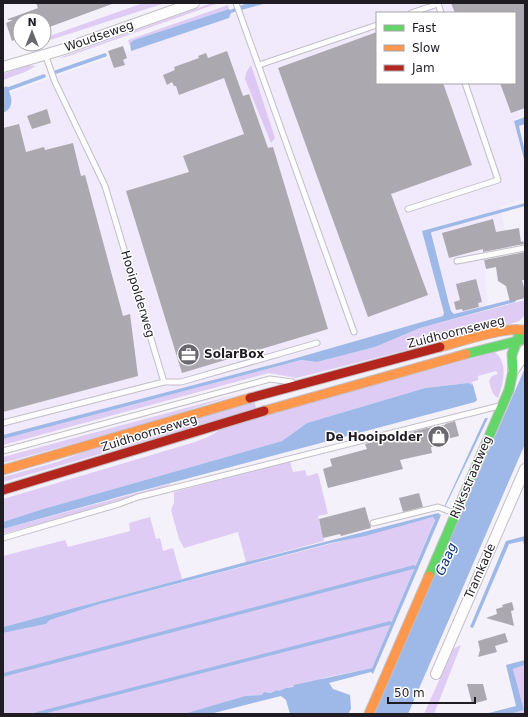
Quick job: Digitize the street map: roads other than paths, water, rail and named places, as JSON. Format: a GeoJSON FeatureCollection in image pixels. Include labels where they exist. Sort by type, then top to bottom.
{"type":"FeatureCollection","features":[{"type":"Feature","properties":{"kind":"main road","name":"Rijksstraatweg"},"geometry":{"type":"LineString","coordinates":[[369,714],[509,390],[513,371],[512,354],[521,340],[524,328]]}},
{"type":"Feature","properties":{"kind":"main road","name":"Zuidhoornseweg"},"geometry":{"type":"LineString","coordinates":[[3,470],[299,384],[501,331],[524,328]]}},
{"type":"Feature","properties":{"kind":"main road","name":"Zuidhoornseweg"},"geometry":{"type":"LineString","coordinates":[[3,490],[230,421],[472,352],[521,340]]}},
{"type":"Feature","properties":{"kind":"street","name":"Woudseweg"},"geometry":{"type":"LineString","coordinates":[[3,67],[79,44],[194,3]]}},
{"type":"Feature","properties":{"kind":"street","name":"Rijksstraatweg"},"geometry":{"type":"LineString","coordinates":[[513,371],[522,358],[525,350]]}},
{"type":"Feature","properties":{"kind":"street","name":"Tramkade"},"geometry":{"type":"LineString","coordinates":[[436,674],[525,469]]}},
{"type":"Feature","properties":{"kind":"lane"},"geometry":{"type":"LineString","coordinates":[[414,12],[438,3]]}},
{"type":"Feature","properties":{"kind":"lane"},"geometry":{"type":"LineString","coordinates":[[236,4],[354,332]]}},
{"type":"Feature","properties":{"kind":"lane"},"geometry":{"type":"LineString","coordinates":[[259,65],[376,25]]}},
{"type":"Feature","properties":{"kind":"lane","name":"Hooipolderweg"},"geometry":{"type":"LineString","coordinates":[[45,54],[55,82],[105,186],[164,382]]}},
{"type":"Feature","properties":{"kind":"lane"},"geometry":{"type":"LineString","coordinates":[[408,209],[498,180],[465,84]]}},
{"type":"Feature","properties":{"kind":"lane"},"geometry":{"type":"LineString","coordinates":[[457,262],[525,248]]}},
{"type":"Feature","properties":{"kind":"lane"},"geometry":{"type":"LineString","coordinates":[[3,423],[164,382],[181,382],[317,343]]}},
{"type":"Feature","properties":{"kind":"lane","name":"Zuidhoornseweg"},"geometry":{"type":"LineString","coordinates":[[3,451],[270,379],[278,379],[299,384]]}},
{"type":"Feature","properties":{"kind":"lane"},"geometry":{"type":"LineString","coordinates":[[255,384],[277,390],[303,401]]}},
{"type":"Feature","properties":{"kind":"lane"},"geometry":{"type":"LineString","coordinates":[[3,538],[138,497],[502,406]]}},
{"type":"Feature","properties":{"kind":"lane"},"geometry":{"type":"LineString","coordinates":[[373,523],[438,507],[455,513]]}},
{"type":"Feature","properties":{"kind":"water"},"geometry":{"type":"Polygon","coordinates":[[[247,3],[267,3],[231,13],[229,18],[131,51],[130,43],[134,40],[229,9],[230,10],[247,3]]]}},
{"type":"Feature","properties":{"kind":"water"},"geometry":{"type":"Polygon","coordinates":[[[7,86],[11,97],[11,104],[10,108],[3,113],[3,88],[7,86]]]}},
{"type":"Feature","properties":{"kind":"water"},"geometry":{"type":"Polygon","coordinates":[[[525,117],[525,124],[519,126],[525,152],[525,163],[514,121],[525,117]]]}},
{"type":"Feature","properties":{"kind":"water"},"geometry":{"type":"Polygon","coordinates":[[[525,203],[525,206],[431,233],[449,304],[451,311],[454,314],[510,300],[516,300],[515,302],[420,328],[375,347],[317,362],[301,360],[3,439],[3,435],[286,361],[443,316],[444,313],[422,231],[525,203]]]}},
{"type":"Feature","properties":{"kind":"water","name":"Gaag"},"geometry":{"type":"Polygon","coordinates":[[[525,368],[525,444],[408,714],[373,714],[525,368]]]}},
{"type":"Feature","properties":{"kind":"water"},"geometry":{"type":"Polygon","coordinates":[[[468,383],[473,385],[477,400],[475,402],[3,529],[3,522],[43,509],[282,441],[307,423],[425,388],[468,383]]]}},
{"type":"Feature","properties":{"kind":"water"},"geometry":{"type":"Polygon","coordinates":[[[485,418],[488,418],[444,507],[485,418]]]}},
{"type":"Feature","properties":{"kind":"water"},"geometry":{"type":"Polygon","coordinates":[[[438,513],[441,515],[373,674],[371,672],[329,683],[333,689],[350,695],[351,709],[348,714],[290,714],[286,700],[281,696],[210,714],[184,714],[245,696],[262,695],[264,692],[270,693],[277,690],[279,691],[293,687],[294,685],[372,668],[435,520],[433,517],[100,604],[50,620],[46,624],[3,633],[3,627],[246,562],[438,513]]]}},
{"type":"Feature","properties":{"kind":"water"},"geometry":{"type":"Polygon","coordinates":[[[525,536],[525,549],[523,541],[509,544],[473,628],[470,627],[506,541],[525,536]]]}},
{"type":"Feature","properties":{"kind":"water"},"geometry":{"type":"Polygon","coordinates":[[[525,660],[525,665],[513,669],[524,710],[510,714],[485,714],[516,706],[506,665],[525,660]]]}},
{"type":"Feature","properties":{"kind":"waterway"},"geometry":{"type":"LineString","coordinates":[[56,72],[105,55]]}},
{"type":"Feature","properties":{"kind":"waterway"},"geometry":{"type":"LineString","coordinates":[[3,91],[44,76]]}},
{"type":"Feature","properties":{"kind":"waterway"},"geometry":{"type":"LineString","coordinates":[[3,675],[414,567]]}},
{"type":"Feature","properties":{"kind":"waterway"},"geometry":{"type":"LineString","coordinates":[[36,714],[390,623]]}},
{"type":"Feature","properties":{"kind":"place","name":"SolarBox"},"geometry":{"type":"Point","coordinates":[188,354]}},
{"type":"Feature","properties":{"kind":"place","name":"De Hooipolder"},"geometry":{"type":"Point","coordinates":[438,437]}}]}
